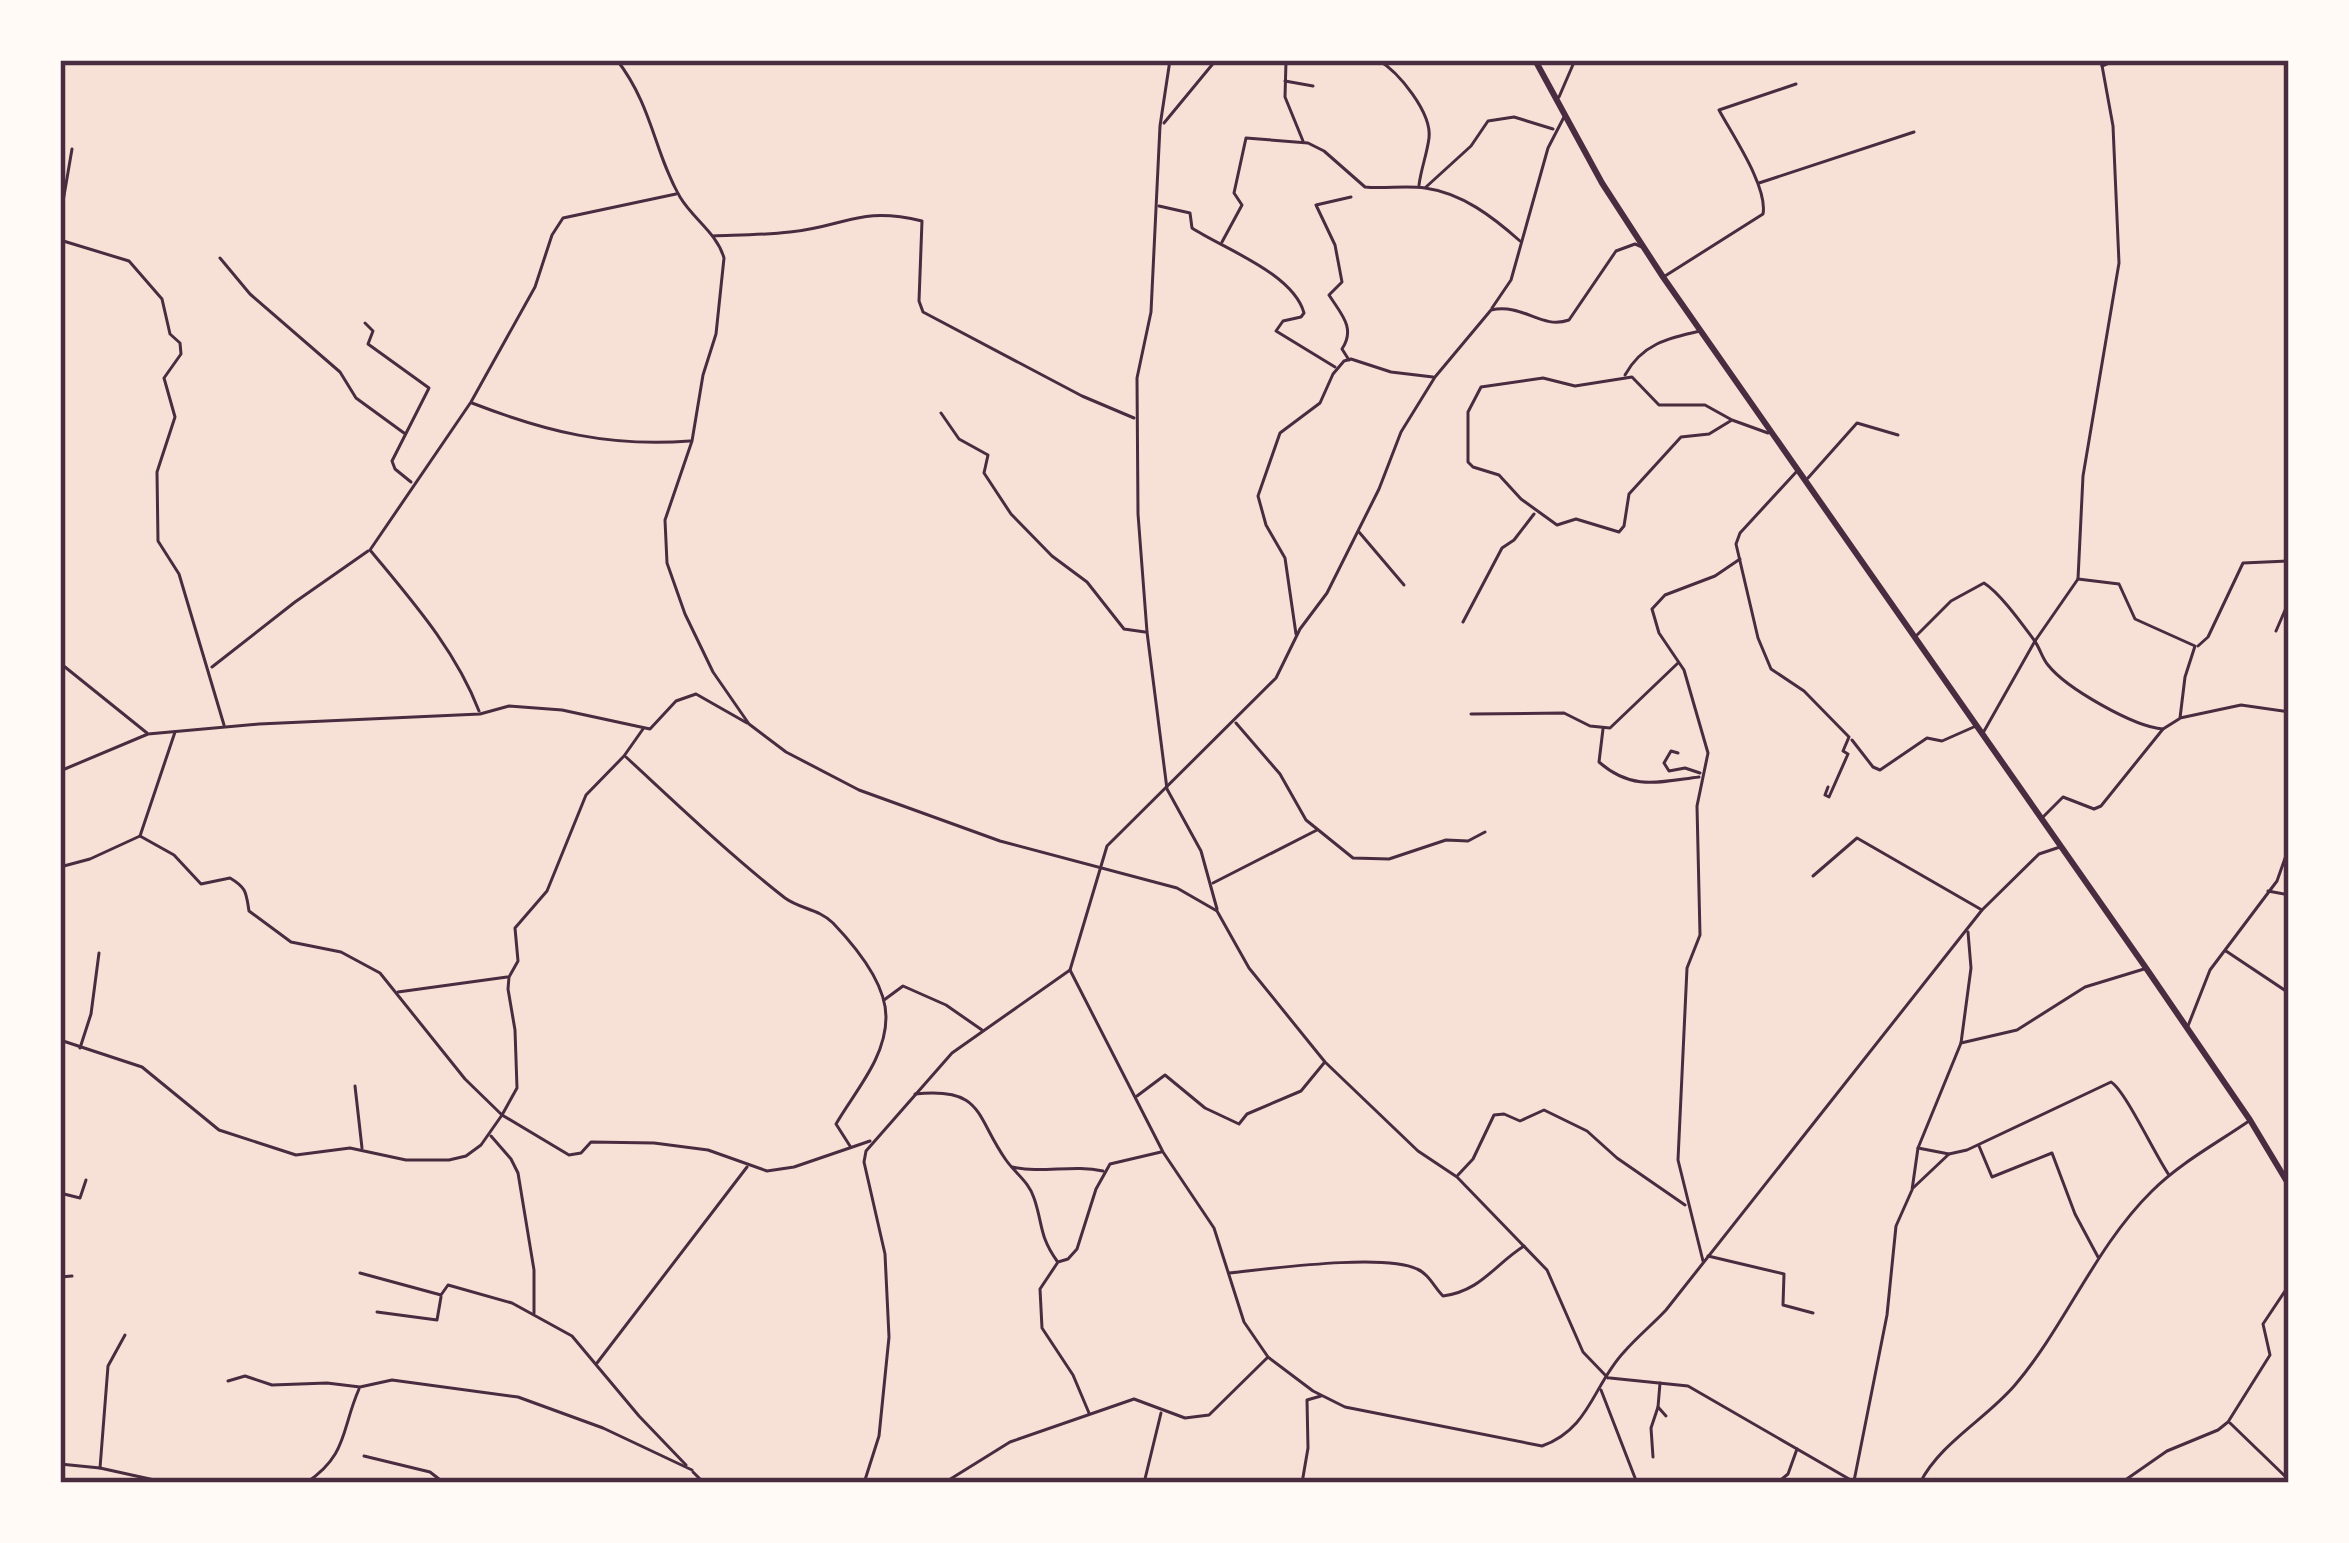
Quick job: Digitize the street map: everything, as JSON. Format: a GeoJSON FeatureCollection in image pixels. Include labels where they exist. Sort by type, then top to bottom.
{"type":"FeatureCollection","features":[{"type":"Feature","properties":{"kind":"main road"},"geometry":{"type":"LineString","coordinates":[[1535,60],[1643,248],[2146,968],[2289,1185]]}},
{"type":"Feature","properties":{"kind":"street"},"geometry":{"type":"LineString","coordinates":[[617,60],[644,102],[678,194],[713,236],[724,258],[722,296],[692,441],[665,520],[667,562],[713,672],[749,724]]}},
{"type":"Feature","properties":{"kind":"street"},"geometry":{"type":"LineString","coordinates":[[1170,60],[1160,126],[1151,312],[1137,378],[1136,419],[1147,632],[1167,789],[1201,851],[1217,911],[1249,968],[1325,1062],[1418,1151],[1457,1177],[1526,1245],[1547,1270],[1583,1352],[1608,1378],[1688,1386],[1855,1482],[1887,1316],[1891,1245],[1912,1190],[1918,1148],[1961,1043],[1971,968],[1967,931]]}},
{"type":"Feature","properties":{"kind":"street"},"geometry":{"type":"LineString","coordinates":[[1160,126],[1216,60]]}},
{"type":"Feature","properties":{"kind":"street"},"geometry":{"type":"LineString","coordinates":[[1378,60],[1393,71],[1427,121],[1430,133],[1422,188]]}},
{"type":"Feature","properties":{"kind":"street"},"geometry":{"type":"LineString","coordinates":[[1557,101],[1575,60]]}},
{"type":"Feature","properties":{"kind":"street"},"geometry":{"type":"LineString","coordinates":[[1799,469],[1740,533],[1736,544],[1758,638],[1771,669],[1804,691],[1880,770],[1927,738],[1942,741],[1980,729],[2078,579],[2083,476],[2119,262],[2113,126],[2102,63],[2116,60]]}},
{"type":"Feature","properties":{"kind":"street"},"geometry":{"type":"LineString","coordinates":[[1286,61],[1285,97],[1304,142]]}},
{"type":"Feature","properties":{"kind":"street"},"geometry":{"type":"LineString","coordinates":[[1284,80],[1313,86]]}},
{"type":"Feature","properties":{"kind":"street"},"geometry":{"type":"LineString","coordinates":[[1663,277],[1763,214],[1766,206],[1719,110],[1796,84]]}},
{"type":"Feature","properties":{"kind":"street"},"geometry":{"type":"LineString","coordinates":[[1422,188],[1472,146],[1488,122],[1514,117],[1556,130]]}},
{"type":"Feature","properties":{"kind":"street"},"geometry":{"type":"LineString","coordinates":[[864,1483],[879,1436],[889,1337],[885,1254],[864,1162],[872,1140],[952,1053],[1070,970],[1107,846],[1276,678],[1384,480],[1393,446],[1435,377],[1510,280],[1547,148],[1564,117]]}},
{"type":"Feature","properties":{"kind":"street"},"geometry":{"type":"LineString","coordinates":[[1757,184],[1914,131]]}},
{"type":"Feature","properties":{"kind":"street"},"geometry":{"type":"LineString","coordinates":[[1222,242],[1242,205],[1234,193],[1244,140],[1304,142],[1324,151],[1365,187],[1447,193],[1473,205],[1520,241]]}},
{"type":"Feature","properties":{"kind":"street"},"geometry":{"type":"LineString","coordinates":[[60,219],[71,149]]}},
{"type":"Feature","properties":{"kind":"street"},"geometry":{"type":"LineString","coordinates":[[210,669],[370,550],[471,402],[536,287],[552,235],[563,218],[678,194]]}},
{"type":"Feature","properties":{"kind":"street"},"geometry":{"type":"LineString","coordinates":[[1348,360],[1342,350],[1350,336],[1348,326],[1329,295],[1342,282],[1339,258],[1316,204],[1351,197]]}},
{"type":"Feature","properties":{"kind":"street"},"geometry":{"type":"LineString","coordinates":[[1158,206],[1190,213],[1192,228],[1240,251],[1302,305],[1301,317],[1283,321],[1276,331],[1337,368]]}},
{"type":"Feature","properties":{"kind":"street"},"geometry":{"type":"LineString","coordinates":[[713,236],[794,232],[866,214],[888,213],[922,221],[919,301],[923,312],[1082,396],[1136,419]]}},
{"type":"Feature","properties":{"kind":"street"},"geometry":{"type":"LineString","coordinates":[[60,240],[129,261],[162,298],[170,334],[180,343],[181,354],[163,385],[175,417],[157,472],[158,541],[179,574],[224,727]]}},
{"type":"Feature","properties":{"kind":"street"},"geometry":{"type":"LineString","coordinates":[[1491,310],[1516,308],[1552,324],[1562,323],[1578,311],[1616,251],[1635,244],[1643,248]]}},
{"type":"Feature","properties":{"kind":"street"},"geometry":{"type":"LineString","coordinates":[[220,258],[250,294],[340,372],[356,398],[404,433]]}},
{"type":"Feature","properties":{"kind":"street"},"geometry":{"type":"LineString","coordinates":[[365,323],[373,331],[368,344],[428,387],[393,466],[412,483]]}},
{"type":"Feature","properties":{"kind":"street"},"geometry":{"type":"LineString","coordinates":[[1624,377],[1644,350],[1664,339],[1700,331]]}},
{"type":"Feature","properties":{"kind":"street"},"geometry":{"type":"LineString","coordinates":[[1296,636],[1286,558],[1265,525],[1259,489],[1280,433],[1319,403],[1337,368],[1348,360],[1435,377]]}},
{"type":"Feature","properties":{"kind":"street"},"geometry":{"type":"LineString","coordinates":[[1732,420],[1708,434],[1681,437],[1629,494],[1619,532],[1576,519],[1557,525],[1499,475],[1470,465],[1468,412],[1481,387],[1543,378],[1575,386],[1635,378],[1660,405],[1705,405],[1775,436]]}},
{"type":"Feature","properties":{"kind":"street"},"geometry":{"type":"LineString","coordinates":[[471,402],[543,430],[578,437],[652,444],[692,441]]}},
{"type":"Feature","properties":{"kind":"street"},"geometry":{"type":"LineString","coordinates":[[941,413],[959,439],[988,455],[984,473],[1010,514],[1052,556],[1087,582],[1124,628],[1147,632]]}},
{"type":"Feature","properties":{"kind":"street"},"geometry":{"type":"LineString","coordinates":[[1807,479],[1857,423],[1898,435]]}},
{"type":"Feature","properties":{"kind":"street"},"geometry":{"type":"LineString","coordinates":[[1463,622],[1502,548],[1536,511]]}},
{"type":"Feature","properties":{"kind":"street"},"geometry":{"type":"LineString","coordinates":[[1358,530],[1404,585]]}},
{"type":"Feature","properties":{"kind":"street"},"geometry":{"type":"LineString","coordinates":[[370,550],[451,653],[480,713]]}},
{"type":"Feature","properties":{"kind":"street"},"geometry":{"type":"LineString","coordinates":[[1703,1262],[1678,1160],[1687,968],[1699,941],[1702,912],[1695,838],[1707,747],[1679,662],[1652,614],[1653,604],[1715,576],[1740,559]]}},
{"type":"Feature","properties":{"kind":"street"},"geometry":{"type":"LineString","coordinates":[[2180,718],[2185,677],[2196,647],[2208,637],[2243,563],[2289,561]]}},
{"type":"Feature","properties":{"kind":"street"},"geometry":{"type":"LineString","coordinates":[[2078,579],[2119,584],[2134,619],[2196,647]]}},
{"type":"Feature","properties":{"kind":"street"},"geometry":{"type":"LineString","coordinates":[[1916,636],[1951,601],[1984,583],[2035,640],[2050,668],[2142,726],[2163,729]]}},
{"type":"Feature","properties":{"kind":"street"},"geometry":{"type":"LineString","coordinates":[[2276,631],[2289,601]]}},
{"type":"Feature","properties":{"kind":"street"},"geometry":{"type":"LineString","coordinates":[[1471,714],[1564,713],[1603,729],[1613,726],[1679,662]]}},
{"type":"Feature","properties":{"kind":"street"},"geometry":{"type":"LineString","coordinates":[[60,663],[148,734]]}},
{"type":"Feature","properties":{"kind":"street"},"geometry":{"type":"LineString","coordinates":[[60,771],[148,734],[480,713],[509,706],[562,710],[643,729],[654,727],[687,694],[707,698],[787,752],[859,790],[1000,841],[1177,888],[1217,911]]}},
{"type":"Feature","properties":{"kind":"street"},"geometry":{"type":"LineString","coordinates":[[2042,819],[2063,796],[2094,809],[2101,806],[2163,729],[2180,718],[2241,705],[2289,712]]}},
{"type":"Feature","properties":{"kind":"street"},"geometry":{"type":"LineString","coordinates":[[1235,722],[1280,774],[1306,820],[1354,858],[1390,859],[1446,840],[1468,841],[1485,832]]}},
{"type":"Feature","properties":{"kind":"street"},"geometry":{"type":"LineString","coordinates":[[60,1058],[61,1040],[142,1067],[205,1122],[296,1155],[338,1148],[406,1160],[466,1156],[490,1135],[517,1088],[509,977],[518,961],[515,928],[547,891],[578,808],[643,729]]}},
{"type":"Feature","properties":{"kind":"street"},"geometry":{"type":"LineString","coordinates":[[1603,729],[1599,762],[1609,770],[1646,785],[1701,775]]}},
{"type":"Feature","properties":{"kind":"street"},"geometry":{"type":"LineString","coordinates":[[60,867],[140,836],[175,732]]}},
{"type":"Feature","properties":{"kind":"street"},"geometry":{"type":"LineString","coordinates":[[1828,787],[1825,795],[1829,797],[1848,754],[1843,752],[1849,737]]}},
{"type":"Feature","properties":{"kind":"street"},"geometry":{"type":"LineString","coordinates":[[1678,753],[1671,751],[1664,763],[1670,771],[1685,768],[1701,775]]}},
{"type":"Feature","properties":{"kind":"street"},"geometry":{"type":"LineString","coordinates":[[624,756],[789,901],[830,920],[871,973],[884,1000],[886,1024],[865,1082],[836,1124],[850,1147]]}},
{"type":"Feature","properties":{"kind":"street"},"geometry":{"type":"LineString","coordinates":[[1212,884],[1317,830]]}},
{"type":"Feature","properties":{"kind":"street"},"geometry":{"type":"LineString","coordinates":[[140,836],[174,855],[201,884],[230,878],[242,884],[249,911],[279,935],[341,952],[380,973],[465,1079],[502,1115],[569,1155],[581,1154],[591,1142],[654,1143],[719,1153],[748,1166],[781,1170],[872,1140]]}},
{"type":"Feature","properties":{"kind":"street"},"geometry":{"type":"LineString","coordinates":[[1813,876],[1857,838],[1982,910]]}},
{"type":"Feature","properties":{"kind":"street"},"geometry":{"type":"LineString","coordinates":[[1070,970],[1163,1152],[1214,1228],[1244,1322],[1268,1357],[1321,1396],[1345,1407],[1542,1446],[1570,1431],[1588,1413],[1624,1351],[1666,1310],[1982,910],[2033,859],[2045,850],[2062,847]]}},
{"type":"Feature","properties":{"kind":"street"},"geometry":{"type":"LineString","coordinates":[[2187,1028],[2201,988],[2224,949],[2281,875],[2289,847]]}},
{"type":"Feature","properties":{"kind":"street"},"geometry":{"type":"LineString","coordinates":[[2268,891],[2289,895]]}},
{"type":"Feature","properties":{"kind":"street"},"geometry":{"type":"LineString","coordinates":[[2224,949],[2289,993]]}},
{"type":"Feature","properties":{"kind":"street"},"geometry":{"type":"LineString","coordinates":[[79,1049],[91,1014],[99,952]]}},
{"type":"Feature","properties":{"kind":"street"},"geometry":{"type":"LineString","coordinates":[[1961,1043],[2017,1030],[2085,987],[2146,968]]}},
{"type":"Feature","properties":{"kind":"street"},"geometry":{"type":"LineString","coordinates":[[396,992],[509,977]]}},
{"type":"Feature","properties":{"kind":"street"},"geometry":{"type":"LineString","coordinates":[[884,1000],[903,986],[946,1004],[983,1031]]}},
{"type":"Feature","properties":{"kind":"street"},"geometry":{"type":"LineString","coordinates":[[1137,1096],[1153,1079],[1165,1075],[1205,1108],[1239,1124],[1247,1114],[1301,1091],[1325,1062]]}},
{"type":"Feature","properties":{"kind":"street"},"geometry":{"type":"LineString","coordinates":[[1912,1190],[1949,1154],[2114,1082],[2170,1176]]}},
{"type":"Feature","properties":{"kind":"street"},"geometry":{"type":"LineString","coordinates":[[356,1086],[362,1150]]}},
{"type":"Feature","properties":{"kind":"street"},"geometry":{"type":"LineString","coordinates":[[914,1094],[950,1093],[986,1118],[1011,1167],[1029,1186],[1041,1237],[1058,1262]]}},
{"type":"Feature","properties":{"kind":"street"},"geometry":{"type":"LineString","coordinates":[[1457,1177],[1473,1159],[1494,1115],[1520,1121],[1544,1110],[1587,1131],[1617,1158],[1687,1206]]}},
{"type":"Feature","properties":{"kind":"street"},"geometry":{"type":"LineString","coordinates":[[1920,1483],[1941,1453],[1982,1421],[2026,1372],[2099,1259],[2144,1200],[2250,1120]]}},
{"type":"Feature","properties":{"kind":"street"},"geometry":{"type":"LineString","coordinates":[[490,1135],[518,1173],[534,1270],[533,1312]]}},
{"type":"Feature","properties":{"kind":"street"},"geometry":{"type":"LineString","coordinates":[[1978,1145],[1992,1177],[2052,1154],[2099,1259]]}},
{"type":"Feature","properties":{"kind":"street"},"geometry":{"type":"LineString","coordinates":[[1918,1148],[1949,1154]]}},
{"type":"Feature","properties":{"kind":"street"},"geometry":{"type":"LineString","coordinates":[[1090,1414],[1073,1375],[1042,1328],[1040,1289],[1058,1262],[1077,1249],[1105,1172],[1116,1160],[1163,1152]]}},
{"type":"Feature","properties":{"kind":"street"},"geometry":{"type":"LineString","coordinates":[[597,1363],[748,1166]]}},
{"type":"Feature","properties":{"kind":"street"},"geometry":{"type":"LineString","coordinates":[[1011,1167],[1080,1166],[1105,1172]]}},
{"type":"Feature","properties":{"kind":"street"},"geometry":{"type":"LineString","coordinates":[[60,1193],[80,1198],[86,1180]]}},
{"type":"Feature","properties":{"kind":"street"},"geometry":{"type":"LineString","coordinates":[[1229,1273],[1315,1263],[1409,1266],[1426,1275],[1442,1296],[1449,1296],[1479,1285],[1526,1245]]}},
{"type":"Feature","properties":{"kind":"street"},"geometry":{"type":"LineString","coordinates":[[1708,1256],[1784,1274],[1783,1305],[1813,1313]]}},
{"type":"Feature","properties":{"kind":"street"},"geometry":{"type":"LineString","coordinates":[[360,1273],[441,1295]]}},
{"type":"Feature","properties":{"kind":"street"},"geometry":{"type":"LineString","coordinates":[[60,1277],[72,1276]]}},
{"type":"Feature","properties":{"kind":"street"},"geometry":{"type":"LineString","coordinates":[[2121,1483],[2167,1450],[2228,1422],[2268,1360],[2263,1324],[2289,1285]]}},
{"type":"Feature","properties":{"kind":"street"},"geometry":{"type":"LineString","coordinates":[[377,1312],[436,1320],[446,1286],[466,1288],[533,1312],[572,1336],[704,1483]]}},
{"type":"Feature","properties":{"kind":"street"},"geometry":{"type":"LineString","coordinates":[[100,1468],[108,1366],[124,1335]]}},
{"type":"Feature","properties":{"kind":"street"},"geometry":{"type":"LineString","coordinates":[[944,1483],[1010,1442],[1133,1399],[1194,1419],[1209,1414],[1268,1357]]}},
{"type":"Feature","properties":{"kind":"street"},"geometry":{"type":"LineString","coordinates":[[228,1381],[245,1376],[272,1385],[360,1387],[392,1380],[532,1400],[692,1470]]}},
{"type":"Feature","properties":{"kind":"street"},"geometry":{"type":"LineString","coordinates":[[1653,1457],[1651,1428],[1660,1381]]}},
{"type":"Feature","properties":{"kind":"street"},"geometry":{"type":"LineString","coordinates":[[306,1483],[327,1467],[340,1448],[360,1387]]}},
{"type":"Feature","properties":{"kind":"street"},"geometry":{"type":"LineString","coordinates":[[1601,1390],[1637,1483]]}},
{"type":"Feature","properties":{"kind":"street"},"geometry":{"type":"LineString","coordinates":[[1303,1483],[1308,1448],[1306,1400],[1321,1396]]}},
{"type":"Feature","properties":{"kind":"street"},"geometry":{"type":"LineString","coordinates":[[1658,1407],[1666,1416]]}},
{"type":"Feature","properties":{"kind":"street"},"geometry":{"type":"LineString","coordinates":[[1144,1483],[1162,1411]]}},
{"type":"Feature","properties":{"kind":"street"},"geometry":{"type":"LineString","coordinates":[[2228,1422],[2289,1480]]}},
{"type":"Feature","properties":{"kind":"street"},"geometry":{"type":"LineString","coordinates":[[1777,1483],[1788,1474],[1797,1447]]}},
{"type":"Feature","properties":{"kind":"street"},"geometry":{"type":"LineString","coordinates":[[364,1456],[430,1472],[439,1479],[437,1483]]}},
{"type":"Feature","properties":{"kind":"street"},"geometry":{"type":"LineString","coordinates":[[60,1464],[168,1483]]}}]}
